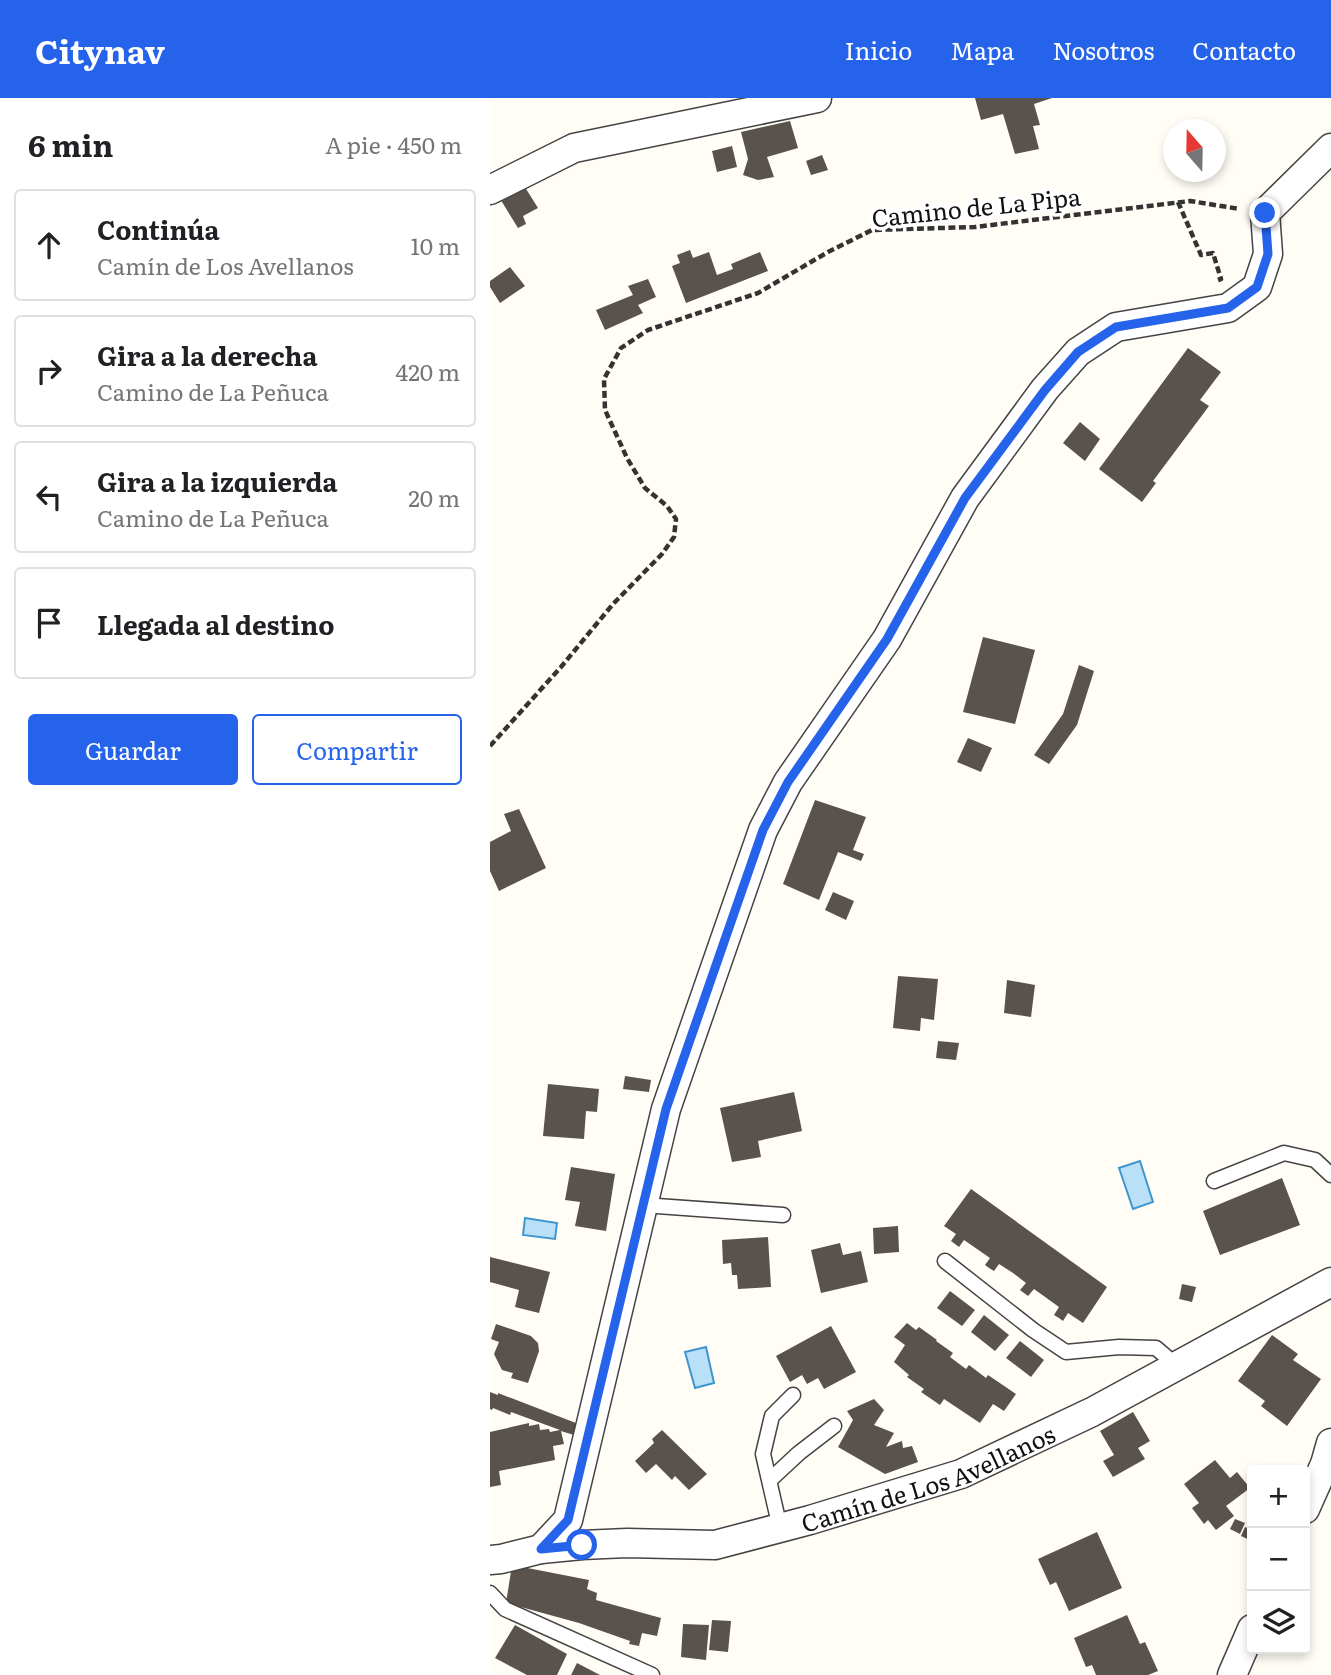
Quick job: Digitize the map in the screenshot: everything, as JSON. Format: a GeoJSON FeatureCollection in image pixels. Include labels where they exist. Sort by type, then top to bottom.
{"type":"FeatureCollection","features":[{"type":"Feature","properties":{"kind":"street"},"geometry":{"type":"LineString","coordinates":[[490,190],[574,148],[817,98]]}},
{"type":"Feature","properties":{"kind":"street"},"geometry":{"type":"LineString","coordinates":[[541,1549],[568,1520],[666,1109],[763,830],[788,782],[887,639],[965,498],[1045,390],[1078,352],[1116,327],[1228,308],[1257,287],[1268,254],[1265,213],[1331,148]]}},
{"type":"Feature","properties":{"kind":"street","name":"Camín de Los Avellanos"},"geometry":{"type":"LineString","coordinates":[[490,1560],[541,1549],[626,1543],[715,1545],[961,1474],[1092,1412],[1331,1282]]}},
{"type":"Feature","properties":{"kind":"street"},"geometry":{"type":"LineString","coordinates":[[1310,1498],[1331,1443]]}},
{"type":"Feature","properties":{"kind":"street"},"geometry":{"type":"LineString","coordinates":[[1232,1675],[1247,1640]]}},
{"type":"Feature","properties":{"kind":"lane"},"geometry":{"type":"LineString","coordinates":[[1214,1181],[1284,1153],[1315,1160],[1331,1175]]}},
{"type":"Feature","properties":{"kind":"lane"},"geometry":{"type":"LineString","coordinates":[[643,1205],[783,1215]]}},
{"type":"Feature","properties":{"kind":"lane"},"geometry":{"type":"LineString","coordinates":[[945,1261],[1023,1323],[1066,1352],[1119,1347],[1156,1348],[1177,1366]]}},
{"type":"Feature","properties":{"kind":"lane"},"geometry":{"type":"LineString","coordinates":[[780,1528],[771,1479],[763,1454],[772,1416],[793,1395]]}},
{"type":"Feature","properties":{"kind":"lane"},"geometry":{"type":"LineString","coordinates":[[771,1479],[834,1426]]}},
{"type":"Feature","properties":{"kind":"lane"},"geometry":{"type":"LineString","coordinates":[[490,1593],[505,1609],[652,1675]]}},
{"type":"Feature","properties":{"kind":"path","name":"Camino de La Pipa"},"geometry":{"type":"LineString","coordinates":[[490,746],[613,604],[662,554],[674,537],[676,520],[667,506],[645,488],[627,458],[605,410],[604,379],[621,348],[648,330],[758,293],[872,230],[975,227],[1190,201],[1265,213]]}},
{"type":"Feature","properties":{"kind":"path"},"geometry":{"type":"LineString","coordinates":[[1178,202],[1201,255],[1213,253],[1221,279],[1215,282]]}},
{"type":"Feature","properties":{"kind":"water"},"geometry":{"type":"Polygon","coordinates":[[[1140,1161],[1153,1202],[1133,1209],[1119,1168],[1140,1161]]]}},
{"type":"Feature","properties":{"kind":"water"},"geometry":{"type":"Polygon","coordinates":[[[525,1218],[557,1223],[555,1239],[523,1235],[525,1218]]]}},
{"type":"Feature","properties":{"kind":"water"},"geometry":{"type":"Polygon","coordinates":[[[706,1347],[714,1383],[695,1388],[685,1352],[706,1347]]]}},
{"type":"Feature","properties":{"kind":"building"},"geometry":{"type":"Polygon","coordinates":[[[975,98],[1052,98],[1034,104],[1040,125],[1033,126],[1039,149],[1015,154],[1003,114],[981,120],[975,98]]]}},
{"type":"Feature","properties":{"kind":"building"},"geometry":{"type":"Polygon","coordinates":[[[790,121],[798,148],[767,157],[774,177],[758,180],[743,175],[748,159],[741,132],[790,121]]]}},
{"type":"Feature","properties":{"kind":"building"},"geometry":{"type":"Polygon","coordinates":[[[732,146],[737,167],[717,172],[712,151],[732,146]]]}},
{"type":"Feature","properties":{"kind":"building"},"geometry":{"type":"Polygon","coordinates":[[[822,155],[828,170],[811,175],[806,161],[822,155]]]}},
{"type":"Feature","properties":{"kind":"building"},"geometry":{"type":"Polygon","coordinates":[[[523,184],[538,208],[523,216],[526,224],[518,228],[499,197],[523,184]]]}},
{"type":"Feature","properties":{"kind":"building"},"geometry":{"type":"Polygon","coordinates":[[[690,250],[693,258],[709,252],[717,275],[733,269],[731,264],[760,252],[768,271],[686,303],[672,266],[680,263],[677,255],[690,250]]]}},
{"type":"Feature","properties":{"kind":"building"},"geometry":{"type":"Polygon","coordinates":[[[510,267],[525,286],[500,303],[490,287],[490,281],[510,267]]]}},
{"type":"Feature","properties":{"kind":"building"},"geometry":{"type":"Polygon","coordinates":[[[648,279],[656,297],[638,305],[643,313],[605,330],[596,310],[633,295],[628,286],[648,279]]]}},
{"type":"Feature","properties":{"kind":"building"},"geometry":{"type":"Polygon","coordinates":[[[1188,348],[1221,372],[1200,400],[1209,406],[1153,481],[1156,483],[1142,502],[1099,469],[1188,348]]]}},
{"type":"Feature","properties":{"kind":"building"},"geometry":{"type":"Polygon","coordinates":[[[1080,422],[1100,439],[1085,461],[1063,443],[1080,422]]]}},
{"type":"Feature","properties":{"kind":"building"},"geometry":{"type":"Polygon","coordinates":[[[983,637],[1035,650],[1015,724],[963,712],[983,637]]]}},
{"type":"Feature","properties":{"kind":"building"},"geometry":{"type":"Polygon","coordinates":[[[1079,665],[1094,671],[1077,725],[1049,764],[1034,755],[1063,714],[1079,665]]]}},
{"type":"Feature","properties":{"kind":"building"},"geometry":{"type":"Polygon","coordinates":[[[968,738],[992,748],[981,772],[957,762],[968,738]]]}},
{"type":"Feature","properties":{"kind":"building"},"geometry":{"type":"Polygon","coordinates":[[[815,800],[866,817],[853,850],[864,854],[861,861],[838,852],[819,900],[783,884],[815,800]]]}},
{"type":"Feature","properties":{"kind":"building"},"geometry":{"type":"Polygon","coordinates":[[[519,809],[546,868],[499,891],[490,871],[490,842],[511,831],[504,814],[519,809]]]}},
{"type":"Feature","properties":{"kind":"building"},"geometry":{"type":"Polygon","coordinates":[[[833,892],[854,901],[846,920],[825,910],[833,892]]]}},
{"type":"Feature","properties":{"kind":"building"},"geometry":{"type":"Polygon","coordinates":[[[898,976],[938,979],[934,1020],[921,1018],[920,1031],[893,1028],[898,976]]]}},
{"type":"Feature","properties":{"kind":"building"},"geometry":{"type":"Polygon","coordinates":[[[1007,980],[1035,985],[1031,1017],[1004,1013],[1007,980]]]}},
{"type":"Feature","properties":{"kind":"building"},"geometry":{"type":"Polygon","coordinates":[[[938,1041],[959,1043],[956,1060],[936,1058],[938,1041]]]}},
{"type":"Feature","properties":{"kind":"building"},"geometry":{"type":"Polygon","coordinates":[[[625,1076],[651,1080],[649,1092],[623,1089],[625,1076]]]}},
{"type":"Feature","properties":{"kind":"building"},"geometry":{"type":"Polygon","coordinates":[[[548,1084],[599,1089],[597,1112],[586,1111],[584,1139],[543,1136],[548,1084]]]}},
{"type":"Feature","properties":{"kind":"building"},"geometry":{"type":"Polygon","coordinates":[[[794,1092],[802,1131],[758,1141],[761,1157],[732,1162],[720,1108],[794,1092]]]}},
{"type":"Feature","properties":{"kind":"building"},"geometry":{"type":"Polygon","coordinates":[[[571,1167],[615,1174],[606,1231],[575,1226],[580,1202],[565,1200],[571,1167]]]}},
{"type":"Feature","properties":{"kind":"building"},"geometry":{"type":"Polygon","coordinates":[[[1282,1178],[1300,1225],[1220,1255],[1203,1211],[1282,1178]]]}},
{"type":"Feature","properties":{"kind":"building"},"geometry":{"type":"Polygon","coordinates":[[[971,1189],[1107,1287],[1083,1323],[1068,1313],[1063,1321],[1054,1315],[1059,1307],[1034,1289],[1028,1296],[1020,1290],[1026,1283],[1013,1273],[999,1264],[994,1271],[985,1265],[990,1258],[964,1240],[959,1247],[951,1241],[956,1234],[944,1226],[971,1189]]]}},
{"type":"Feature","properties":{"kind":"building"},"geometry":{"type":"Polygon","coordinates":[[[898,1226],[899,1252],[874,1254],[873,1228],[898,1226]]]}},
{"type":"Feature","properties":{"kind":"building"},"geometry":{"type":"Polygon","coordinates":[[[768,1237],[771,1287],[738,1289],[737,1275],[732,1275],[731,1263],[723,1264],[722,1240],[768,1237]]]}},
{"type":"Feature","properties":{"kind":"building"},"geometry":{"type":"Polygon","coordinates":[[[840,1243],[843,1255],[861,1251],[868,1282],[821,1293],[811,1250],[840,1243]]]}},
{"type":"Feature","properties":{"kind":"building"},"geometry":{"type":"Polygon","coordinates":[[[490,1257],[550,1272],[539,1313],[515,1307],[519,1290],[490,1282],[490,1257]]]}},
{"type":"Feature","properties":{"kind":"building"},"geometry":{"type":"Polygon","coordinates":[[[1182,1284],[1196,1287],[1192,1302],[1179,1299],[1182,1284]]]}},
{"type":"Feature","properties":{"kind":"building"},"geometry":{"type":"Polygon","coordinates":[[[950,1291],[975,1310],[962,1326],[937,1308],[950,1291]]]}},
{"type":"Feature","properties":{"kind":"building"},"geometry":{"type":"Polygon","coordinates":[[[984,1315],[1009,1335],[995,1351],[971,1332],[984,1315]]]}},
{"type":"Feature","properties":{"kind":"building"},"geometry":{"type":"Polygon","coordinates":[[[907,1323],[916,1330],[919,1327],[937,1340],[953,1353],[950,1357],[966,1369],[969,1365],[986,1378],[988,1375],[1016,1394],[1004,1411],[993,1404],[980,1423],[944,1399],[940,1405],[921,1392],[924,1389],[907,1377],[909,1375],[894,1362],[905,1345],[894,1337],[907,1323]]]}},
{"type":"Feature","properties":{"kind":"building"},"geometry":{"type":"Polygon","coordinates":[[[496,1324],[531,1336],[538,1343],[539,1351],[528,1383],[511,1378],[513,1373],[502,1370],[494,1354],[499,1342],[491,1339],[496,1324]]]}},
{"type":"Feature","properties":{"kind":"building"},"geometry":{"type":"Polygon","coordinates":[[[831,1326],[856,1372],[824,1389],[818,1378],[807,1384],[802,1375],[790,1382],[776,1356],[831,1326]]]}},
{"type":"Feature","properties":{"kind":"building"},"geometry":{"type":"Polygon","coordinates":[[[1272,1335],[1298,1354],[1293,1360],[1321,1379],[1287,1426],[1261,1406],[1265,1401],[1238,1381],[1272,1335]]]}},
{"type":"Feature","properties":{"kind":"building"},"geometry":{"type":"Polygon","coordinates":[[[1020,1341],[1044,1360],[1031,1377],[1006,1358],[1020,1341]]]}},
{"type":"Feature","properties":{"kind":"building"},"geometry":{"type":"Polygon","coordinates":[[[490,1392],[581,1425],[577,1436],[561,1431],[564,1444],[553,1446],[555,1460],[499,1471],[501,1485],[490,1487],[490,1432],[529,1423],[529,1426],[539,1424],[540,1430],[560,1430],[511,1412],[510,1415],[490,1409],[490,1392]]]}},
{"type":"Feature","properties":{"kind":"building"},"geometry":{"type":"Polygon","coordinates":[[[874,1399],[884,1410],[874,1425],[894,1433],[886,1447],[902,1441],[903,1448],[912,1446],[918,1462],[885,1474],[838,1447],[853,1420],[847,1411],[874,1399]]]}},
{"type":"Feature","properties":{"kind":"building"},"geometry":{"type":"Polygon","coordinates":[[[1133,1412],[1150,1441],[1138,1448],[1145,1459],[1113,1477],[1103,1461],[1114,1455],[1100,1431],[1133,1412]]]}},
{"type":"Feature","properties":{"kind":"building"},"geometry":{"type":"Polygon","coordinates":[[[662,1430],[707,1474],[689,1490],[675,1476],[672,1480],[656,1464],[646,1473],[635,1461],[654,1443],[652,1439],[662,1430]]]}},
{"type":"Feature","properties":{"kind":"building"},"geometry":{"type":"Polygon","coordinates":[[[1215,1460],[1230,1478],[1237,1472],[1247,1484],[1247,1490],[1226,1506],[1234,1516],[1216,1530],[1208,1520],[1204,1524],[1192,1508],[1199,1503],[1184,1484],[1215,1460]]]}},
{"type":"Feature","properties":{"kind":"building"},"geometry":{"type":"Polygon","coordinates":[[[1235,1519],[1245,1523],[1240,1534],[1230,1529],[1235,1519]]]}},
{"type":"Feature","properties":{"kind":"building"},"geometry":{"type":"Polygon","coordinates":[[[1245,1527],[1247,1528],[1247,1539],[1241,1536],[1245,1527]]]}},
{"type":"Feature","properties":{"kind":"building"},"geometry":{"type":"Polygon","coordinates":[[[1097,1532],[1122,1588],[1069,1611],[1056,1582],[1050,1585],[1038,1559],[1097,1532]]]}},
{"type":"Feature","properties":{"kind":"building"},"geometry":{"type":"Polygon","coordinates":[[[512,1565],[589,1580],[587,1589],[597,1593],[596,1600],[661,1618],[657,1636],[642,1633],[639,1646],[629,1644],[630,1641],[579,1623],[506,1603],[512,1565]]]}},
{"type":"Feature","properties":{"kind":"building"},"geometry":{"type":"Polygon","coordinates":[[[1127,1615],[1140,1644],[1145,1642],[1158,1671],[1148,1675],[1096,1675],[1092,1665],[1086,1667],[1074,1638],[1127,1615]]]}},
{"type":"Feature","properties":{"kind":"building"},"geometry":{"type":"Polygon","coordinates":[[[712,1620],[731,1621],[728,1652],[709,1650],[712,1620]]]}},
{"type":"Feature","properties":{"kind":"building"},"geometry":{"type":"Polygon","coordinates":[[[683,1624],[709,1625],[706,1660],[681,1657],[683,1624]]]}},
{"type":"Feature","properties":{"kind":"building"},"geometry":{"type":"Polygon","coordinates":[[[515,1625],[567,1654],[557,1675],[527,1675],[495,1658],[515,1625]]]}},
{"type":"Feature","properties":{"kind":"building"},"geometry":{"type":"Polygon","coordinates":[[[577,1663],[600,1675],[571,1675],[577,1663]]]}},
{"type":"Feature","properties":{"kind":"route"},"geometry":{"type":"LineString","coordinates":[[582,1545],[541,1549],[568,1520],[666,1109],[763,830],[788,782],[887,639],[965,498],[1045,390],[1078,352],[1116,327],[1228,308],[1257,287],[1268,254],[1265,213]]}}]}
